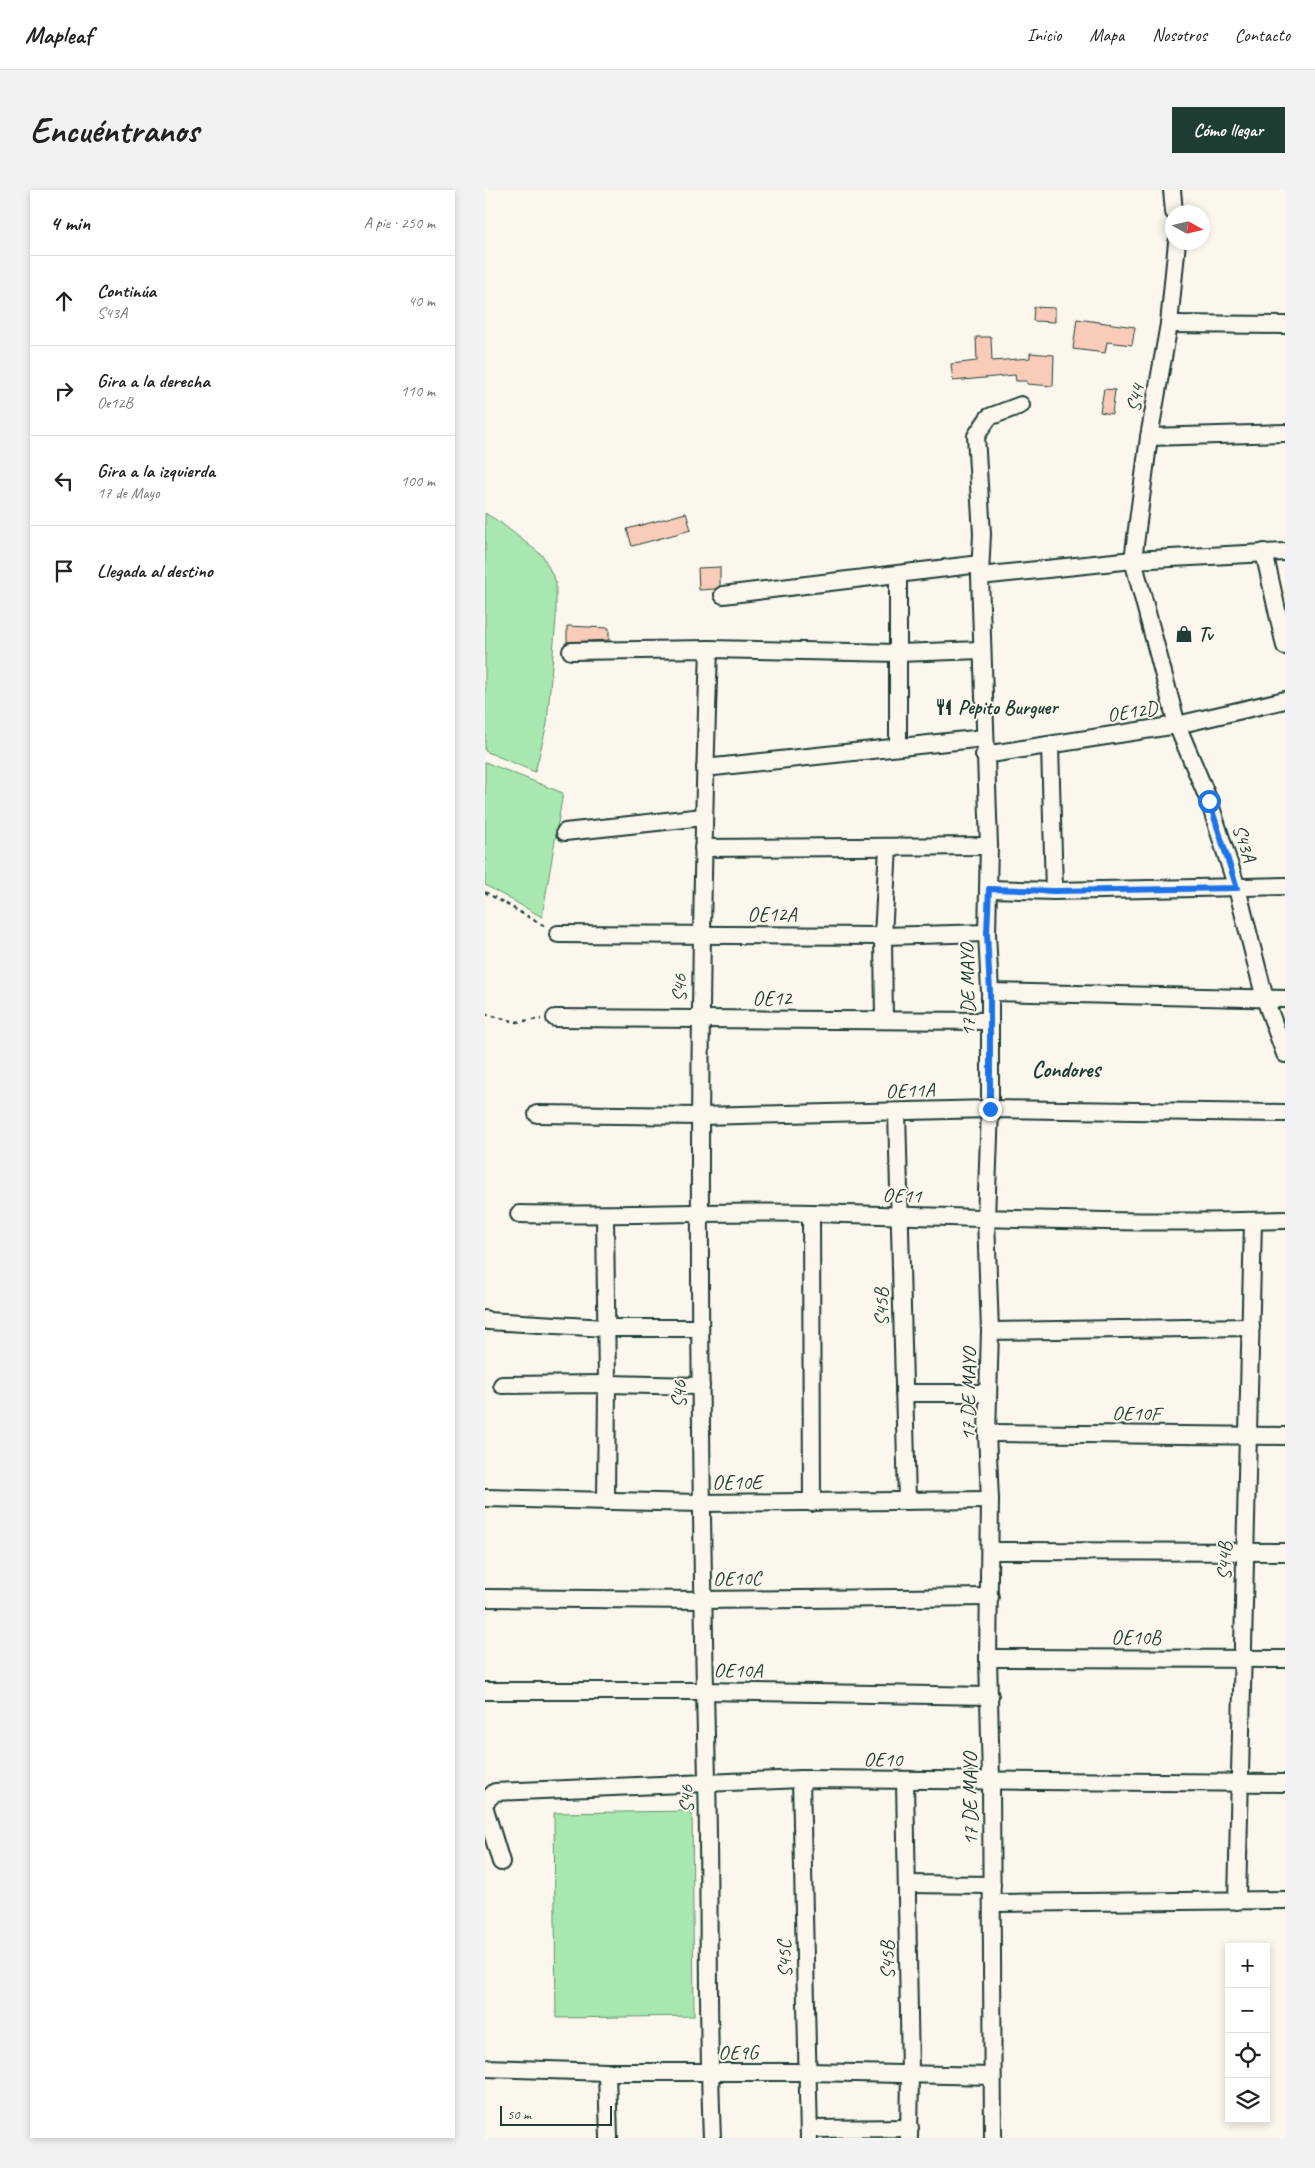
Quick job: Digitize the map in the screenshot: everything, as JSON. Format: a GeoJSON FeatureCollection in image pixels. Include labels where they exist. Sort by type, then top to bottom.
{"type":"FeatureCollection","features":[{"type":"Feature","properties":{"kind":"street"},"geometry":{"type":"LineString","coordinates":[[1172,190],[1174,205]]}},
{"type":"Feature","properties":{"kind":"street","name":"S44"},"geometry":{"type":"LineString","coordinates":[[1133,560],[1149,437],[1169,324],[1176,250]]}},
{"type":"Feature","properties":{"kind":"street"},"geometry":{"type":"LineString","coordinates":[[1169,324],[1285,325]]}},
{"type":"Feature","properties":{"kind":"street","name":"17 DE MAYO"},"geometry":{"type":"LineString","coordinates":[[993,2138],[991,1780],[988,1658],[990,1500],[987,1433],[990,1331],[987,1219],[990,1109],[990,992],[987,933],[989,846],[981,650],[980,570],[982,534],[976,436],[989,417],[1021,405]]}},
{"type":"Feature","properties":{"kind":"street"},"geometry":{"type":"LineString","coordinates":[[1149,437],[1285,433]]}},
{"type":"Feature","properties":{"kind":"street"},"geometry":{"type":"LineString","coordinates":[[1264,552],[1285,646]]}},
{"type":"Feature","properties":{"kind":"street"},"geometry":{"type":"LineString","coordinates":[[723,595],[898,575],[1285,552]]}},
{"type":"Feature","properties":{"kind":"street","name":"S43A"},"geometry":{"type":"LineString","coordinates":[[1133,560],[1177,725],[1209,801],[1237,888],[1265,999],[1285,1054]]}},
{"type":"Feature","properties":{"kind":"street"},"geometry":{"type":"LineString","coordinates":[[898,575],[898,747]]}},
{"type":"Feature","properties":{"kind":"street"},"geometry":{"type":"LineString","coordinates":[[571,651],[709,649],[899,653],[981,650]]}},
{"type":"Feature","properties":{"kind":"street","name":"S46"},"geometry":{"type":"LineString","coordinates":[[709,649],[701,936],[700,1328],[702,1600],[707,1782],[709,2073],[712,2138]]}},
{"type":"Feature","properties":{"kind":"street","name":"OE12D"},"geometry":{"type":"LineString","coordinates":[[985,755],[1177,725],[1285,700]]}},
{"type":"Feature","properties":{"kind":"street"},"geometry":{"type":"LineString","coordinates":[[705,768],[984,738]]}},
{"type":"Feature","properties":{"kind":"street"},"geometry":{"type":"LineString","coordinates":[[1050,746],[1054,891]]}},
{"type":"Feature","properties":{"kind":"street"},"geometry":{"type":"LineString","coordinates":[[565,832],[703,817]]}},
{"type":"Feature","properties":{"kind":"street"},"geometry":{"type":"LineString","coordinates":[[703,848],[989,846]]}},
{"type":"Feature","properties":{"kind":"street"},"geometry":{"type":"LineString","coordinates":[[884,1020],[883,936],[888,847]]}},
{"type":"Feature","properties":{"kind":"street"},"geometry":{"type":"LineString","coordinates":[[989,889],[1054,891],[1285,886]]}},
{"type":"Feature","properties":{"kind":"street","name":"OE12A"},"geometry":{"type":"LineString","coordinates":[[558,934],[883,936],[987,933]]}},
{"type":"Feature","properties":{"kind":"street"},"geometry":{"type":"LineString","coordinates":[[990,992],[1285,999]]}},
{"type":"Feature","properties":{"kind":"street","name":"OE12"},"geometry":{"type":"LineString","coordinates":[[555,1018],[989,1021]]}},
{"type":"Feature","properties":{"kind":"street","name":"OE11A"},"geometry":{"type":"LineString","coordinates":[[537,1114],[701,1116],[990,1109],[1285,1113]]}},
{"type":"Feature","properties":{"kind":"street","name":"S45B"},"geometry":{"type":"LineString","coordinates":[[897,1112],[907,1501]]}},
{"type":"Feature","properties":{"kind":"street","name":"OE11"},"geometry":{"type":"LineString","coordinates":[[519,1214],[605,1216],[701,1213],[811,1213],[987,1219],[1285,1220]]}},
{"type":"Feature","properties":{"kind":"street"},"geometry":{"type":"LineString","coordinates":[[811,1213],[812,1503]]}},
{"type":"Feature","properties":{"kind":"street"},"geometry":{"type":"LineString","coordinates":[[605,1216],[606,1501]]}},
{"type":"Feature","properties":{"kind":"street","name":"S44B"},"geometry":{"type":"LineString","coordinates":[[1237,1901],[1253,1221]]}},
{"type":"Feature","properties":{"kind":"street"},"geometry":{"type":"LineString","coordinates":[[485,1319],[489,1321],[605,1328],[700,1328]]}},
{"type":"Feature","properties":{"kind":"street"},"geometry":{"type":"LineString","coordinates":[[990,1331],[1251,1326]]}},
{"type":"Feature","properties":{"kind":"street"},"geometry":{"type":"LineString","coordinates":[[503,1385],[607,1384],[701,1386]]}},
{"type":"Feature","properties":{"kind":"street"},"geometry":{"type":"LineString","coordinates":[[904,1392],[988,1393]]}},
{"type":"Feature","properties":{"kind":"street","name":"OE10F"},"geometry":{"type":"LineString","coordinates":[[987,1433],[1285,1436]]}},
{"type":"Feature","properties":{"kind":"street","name":"OE10E"},"geometry":{"type":"LineString","coordinates":[[485,1498],[701,1504],[990,1500]]}},
{"type":"Feature","properties":{"kind":"street"},"geometry":{"type":"LineString","coordinates":[[990,1551],[1285,1552]]}},
{"type":"Feature","properties":{"kind":"street","name":"OE10C"},"geometry":{"type":"LineString","coordinates":[[485,1598],[702,1600],[990,1597]]}},
{"type":"Feature","properties":{"kind":"street","name":"OE10B"},"geometry":{"type":"LineString","coordinates":[[988,1658],[1285,1659]]}},
{"type":"Feature","properties":{"kind":"street","name":"OE10A"},"geometry":{"type":"LineString","coordinates":[[485,1691],[704,1691],[990,1696]]}},
{"type":"Feature","properties":{"kind":"street","name":"OE10"},"geometry":{"type":"LineString","coordinates":[[485,1802],[495,1792],[801,1779],[1285,1783]]}},
{"type":"Feature","properties":{"kind":"street","name":"S45C"},"geometry":{"type":"LineString","coordinates":[[801,1779],[809,2133]]}},
{"type":"Feature","properties":{"kind":"street","name":"S45B"},"geometry":{"type":"LineString","coordinates":[[905,1781],[910,2074],[909,2133]]}},
{"type":"Feature","properties":{"kind":"street"},"geometry":{"type":"LineString","coordinates":[[485,1809],[501,1862]]}},
{"type":"Feature","properties":{"kind":"street"},"geometry":{"type":"LineString","coordinates":[[907,1884],[992,1885]]}},
{"type":"Feature","properties":{"kind":"street"},"geometry":{"type":"LineString","coordinates":[[992,1903],[1285,1900]]}},
{"type":"Feature","properties":{"kind":"street","name":"OE9G"},"geometry":{"type":"LineString","coordinates":[[485,2068],[607,2072],[809,2072],[992,2076]]}},
{"type":"Feature","properties":{"kind":"street"},"geometry":{"type":"LineString","coordinates":[[607,2072],[609,2138]]}},
{"type":"Feature","properties":{"kind":"street"},"geometry":{"type":"LineString","coordinates":[[809,2133],[909,2133]]}},
{"type":"Feature","properties":{"kind":"path"},"geometry":{"type":"LineString","coordinates":[[485,892],[558,934]]}},
{"type":"Feature","properties":{"kind":"path"},"geometry":{"type":"LineString","coordinates":[[485,1014],[516,1022],[555,1018]]}},
{"type":"Feature","properties":{"kind":"green space"},"geometry":{"type":"Polygon","coordinates":[[[485,513],[543,556],[556,582],[556,618],[547,724],[535,772],[485,751],[485,513]]]}},
{"type":"Feature","properties":{"kind":"green space"},"geometry":{"type":"Polygon","coordinates":[[[485,762],[563,793],[542,917],[485,885],[485,762]]]}},
{"type":"Feature","properties":{"kind":"green space"},"geometry":{"type":"Polygon","coordinates":[[[692,1811],[694,2016],[556,2018],[554,1813],[692,1811]]]}},
{"type":"Feature","properties":{"kind":"building"},"geometry":{"type":"Polygon","coordinates":[[[1034,307],[1055,308],[1055,322],[1033,321],[1034,307]]]}},
{"type":"Feature","properties":{"kind":"building"},"geometry":{"type":"Polygon","coordinates":[[[1077,319],[1135,327],[1132,345],[1107,342],[1105,353],[1073,349],[1077,319]]]}},
{"type":"Feature","properties":{"kind":"building"},"geometry":{"type":"Polygon","coordinates":[[[976,337],[991,337],[992,361],[1030,358],[1030,353],[1054,355],[1053,386],[1016,381],[1015,375],[953,381],[951,364],[977,361],[976,337]]]}},
{"type":"Feature","properties":{"kind":"building"},"geometry":{"type":"Polygon","coordinates":[[[1104,389],[1115,390],[1112,414],[1100,412],[1104,389]]]}},
{"type":"Feature","properties":{"kind":"building"},"geometry":{"type":"Polygon","coordinates":[[[686,513],[691,530],[632,546],[627,529],[686,513]]]}},
{"type":"Feature","properties":{"kind":"building"},"geometry":{"type":"Polygon","coordinates":[[[720,567],[720,586],[715,589],[699,590],[698,568],[720,567]]]}},
{"type":"Feature","properties":{"kind":"building"},"geometry":{"type":"Polygon","coordinates":[[[567,626],[609,628],[609,640],[567,642],[567,626]]]}},
{"type":"Feature","properties":{"kind":"place","name":"Tv"},"geometry":{"type":"Point","coordinates":[1184,634]}},
{"type":"Feature","properties":{"kind":"place","name":"Pepito Burguer"},"geometry":{"type":"Point","coordinates":[944,707]}},
{"type":"Feature","properties":{"kind":"district","name":"Condores"},"geometry":{"type":"Point","coordinates":[1066,1069]}},
{"type":"Feature","properties":{"kind":"route"},"geometry":{"type":"LineString","coordinates":[[990,1109],[990,992],[987,933],[989,889],[1054,891],[1237,888],[1209,801]]}}]}
